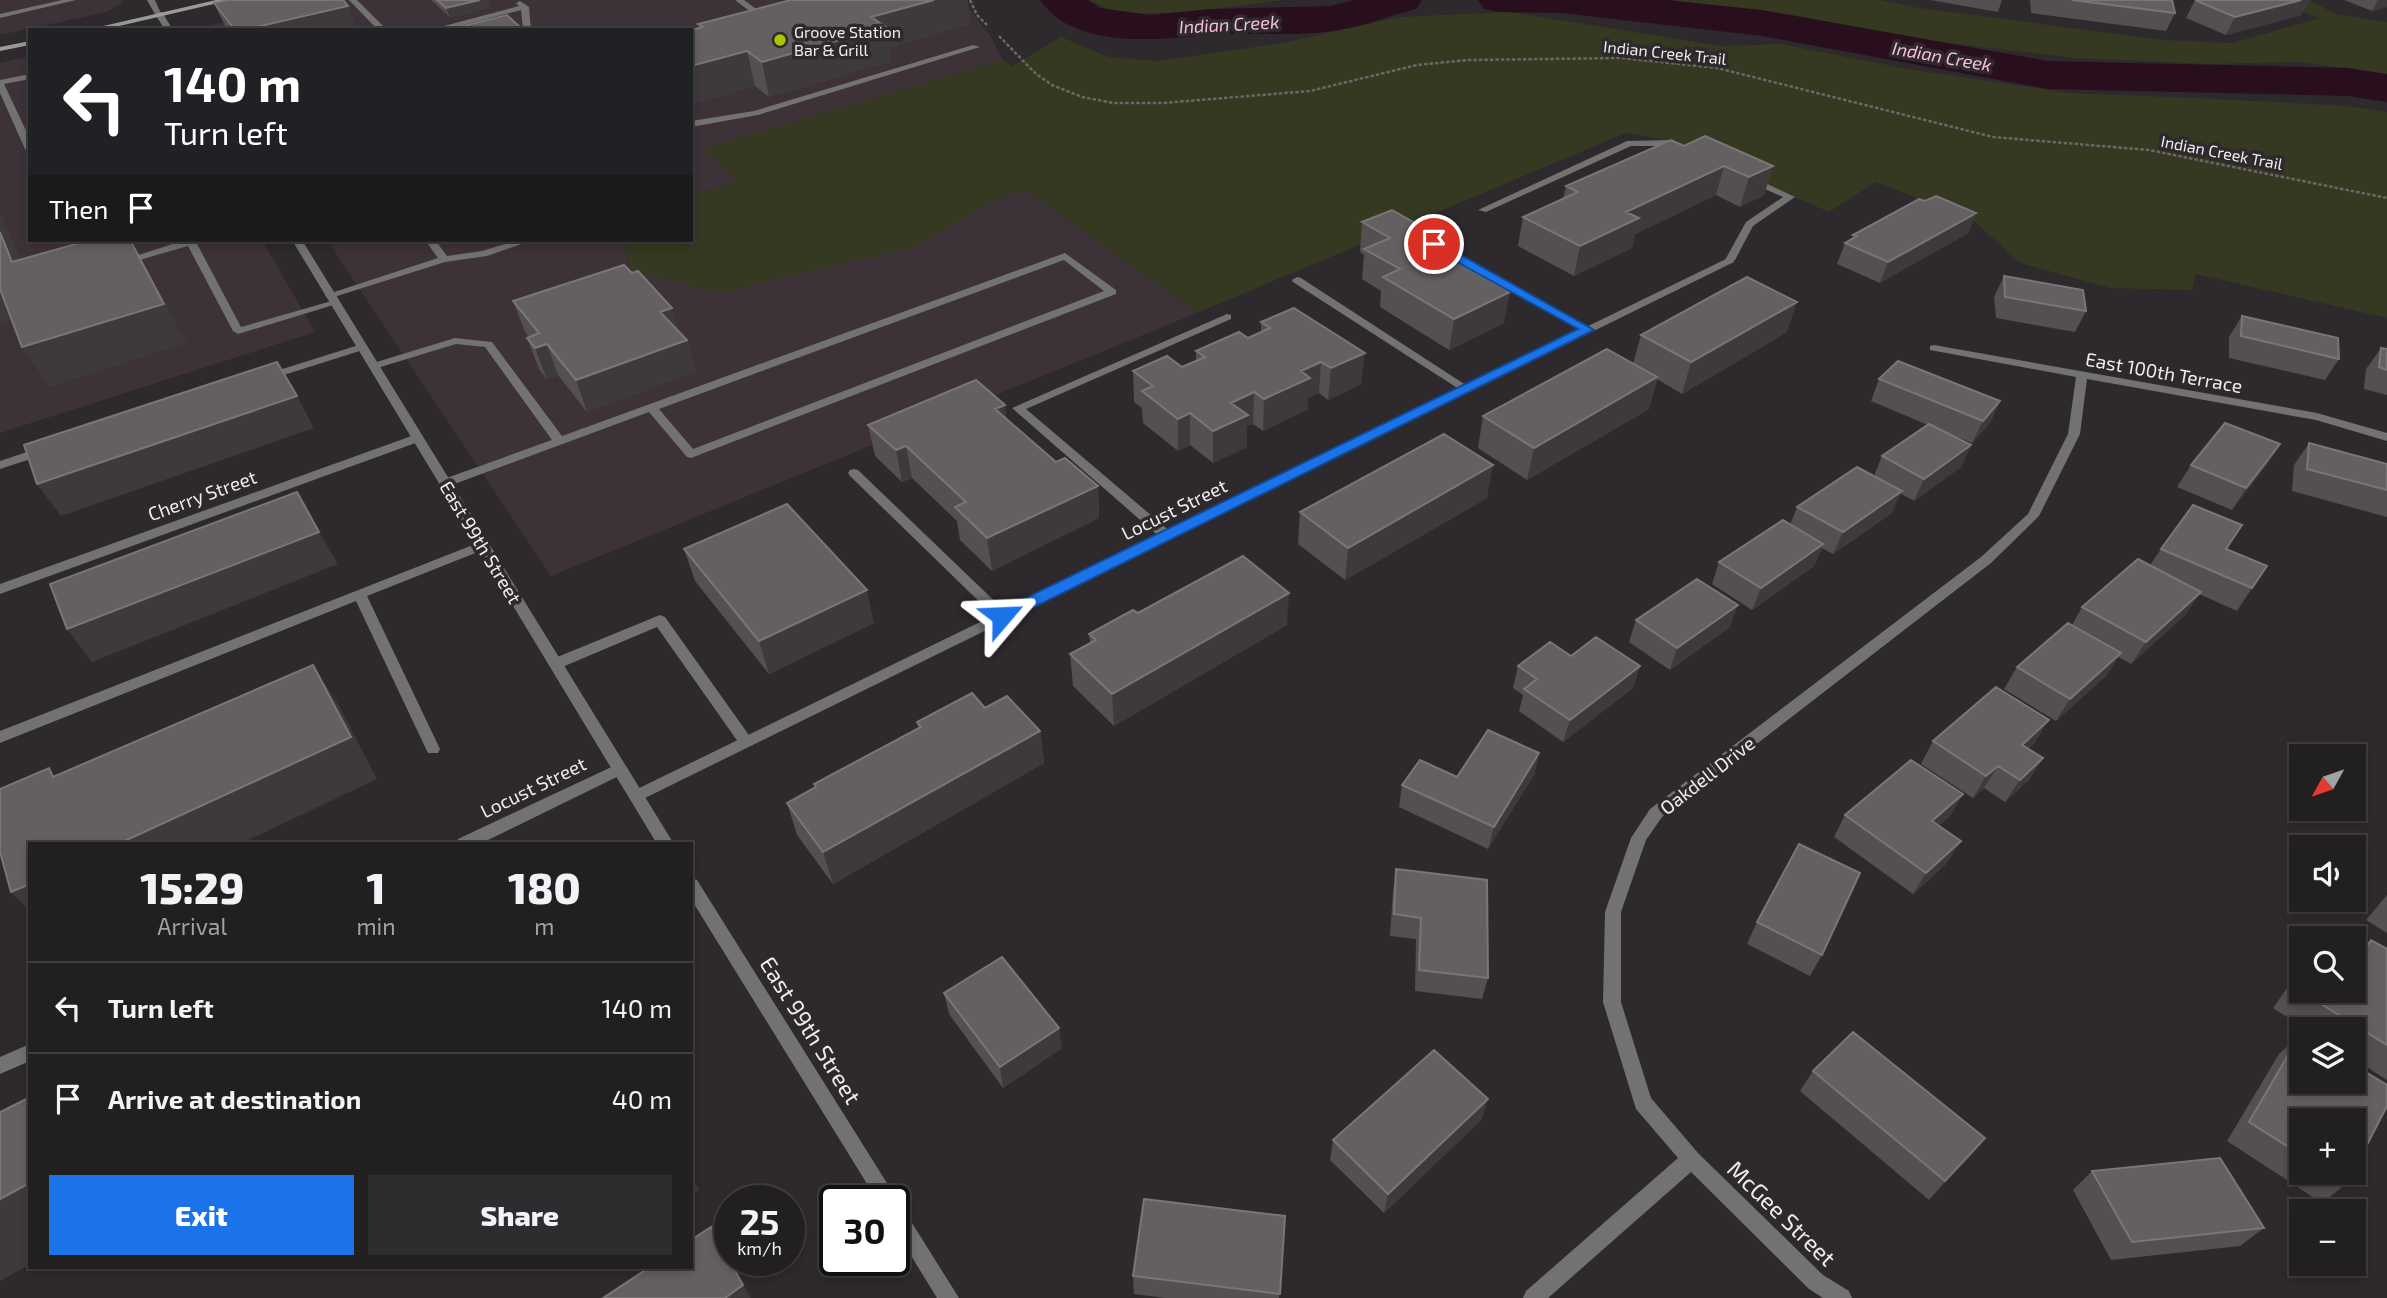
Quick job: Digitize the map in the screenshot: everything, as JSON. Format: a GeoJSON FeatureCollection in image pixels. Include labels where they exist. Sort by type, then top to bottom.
{"type":"FeatureCollection","features":[{"type":"Feature","properties":{"kind":"main road"},"geometry":{"type":"LineString","coordinates":[[99,28],[227,0]]}},
{"type":"Feature","properties":{"kind":"main road"},"geometry":{"type":"LineString","coordinates":[[0,49],[28,43]]}},
{"type":"Feature","properties":{"kind":"street"},"geometry":{"type":"LineString","coordinates":[[0,16],[72,0]]}},
{"type":"Feature","properties":{"kind":"street"},"geometry":{"type":"LineString","coordinates":[[150,0],[168,28]]}},
{"type":"Feature","properties":{"kind":"street"},"geometry":{"type":"LineString","coordinates":[[353,0],[381,28]]}},
{"type":"Feature","properties":{"kind":"street"},"geometry":{"type":"LineString","coordinates":[[517,0],[526,7],[527,28]]}},
{"type":"Feature","properties":{"kind":"street"},"geometry":{"type":"LineString","coordinates":[[738,0],[772,23]]}},
{"type":"Feature","properties":{"kind":"street"},"geometry":{"type":"LineString","coordinates":[[441,28],[526,7]]}},
{"type":"Feature","properties":{"kind":"street"},"geometry":{"type":"LineString","coordinates":[[693,124],[755,113],[976,47]]}},
{"type":"Feature","properties":{"kind":"street"},"geometry":{"type":"LineString","coordinates":[[28,77],[0,84],[28,145]]}},
{"type":"Feature","properties":{"kind":"street"},"geometry":{"type":"LineString","coordinates":[[1483,210],[1630,143],[1671,143],[1695,154]]}},
{"type":"Feature","properties":{"kind":"street","name":"Locust Street"},"geometry":{"type":"LineString","coordinates":[[636,796],[1730,260],[1749,224],[1790,197],[1742,176]]}},
{"type":"Feature","properties":{"kind":"street"},"geometry":{"type":"LineString","coordinates":[[1424,238],[1587,330]]}},
{"type":"Feature","properties":{"kind":"street"},"geometry":{"type":"LineString","coordinates":[[108,266],[188,242]]}},
{"type":"Feature","properties":{"kind":"street"},"geometry":{"type":"LineString","coordinates":[[192,242],[238,331],[444,259],[483,254],[522,242]]}},
{"type":"Feature","properties":{"kind":"street","name":"East 99th Street"},"geometry":{"type":"LineString","coordinates":[[298,242],[665,842]]}},
{"type":"Feature","properties":{"kind":"street"},"geometry":{"type":"LineString","coordinates":[[431,242],[444,259]]}},
{"type":"Feature","properties":{"kind":"street"},"geometry":{"type":"LineString","coordinates":[[445,483],[651,407],[1065,256],[1112,292],[691,454],[651,407]]}},
{"type":"Feature","properties":{"kind":"street"},"geometry":{"type":"LineString","coordinates":[[1297,280],[1466,389]]}},
{"type":"Feature","properties":{"kind":"street"},"geometry":{"type":"LineString","coordinates":[[1167,536],[1018,408],[1227,317]]}},
{"type":"Feature","properties":{"kind":"street"},"geometry":{"type":"LineString","coordinates":[[374,366],[455,341],[488,344],[559,441]]}},
{"type":"Feature","properties":{"kind":"street"},"geometry":{"type":"LineString","coordinates":[[245,384],[362,346]]}},
{"type":"Feature","properties":{"kind":"street","name":"East 100th Terrace"},"geometry":{"type":"LineString","coordinates":[[1934,348],[2317,417],[2387,438]]}},
{"type":"Feature","properties":{"kind":"street","name":"Oakdell Drive"},"geometry":{"type":"LineString","coordinates":[[1691,1158],[1643,1103],[1612,1002],[1613,912],[1639,838],[1656,813],[1986,560],[2033,516],[2074,434],[2082,375]]}},
{"type":"Feature","properties":{"kind":"street","name":"Cherry Street"},"geometry":{"type":"LineString","coordinates":[[0,589],[417,438]]}},
{"type":"Feature","properties":{"kind":"street"},"geometry":{"type":"LineString","coordinates":[[0,465],[52,448]]}},
{"type":"Feature","properties":{"kind":"street"},"geometry":{"type":"LineString","coordinates":[[854,473],[1002,616]]}},
{"type":"Feature","properties":{"kind":"street"},"geometry":{"type":"LineString","coordinates":[[0,737],[483,545]]}},
{"type":"Feature","properties":{"kind":"street"},"geometry":{"type":"LineString","coordinates":[[359,594],[433,749]]}},
{"type":"Feature","properties":{"kind":"street"},"geometry":{"type":"LineString","coordinates":[[555,664],[660,620],[746,742]]}},
{"type":"Feature","properties":{"kind":"street","name":"Locust Street"},"geometry":{"type":"LineString","coordinates":[[468,842],[620,769]]}},
{"type":"Feature","properties":{"kind":"street","name":"East 99th Street"},"geometry":{"type":"LineString","coordinates":[[693,888],[879,1185]]}},
{"type":"Feature","properties":{"kind":"street"},"geometry":{"type":"LineString","coordinates":[[0,1066],[28,1053]]}},
{"type":"Feature","properties":{"kind":"street"},"geometry":{"type":"LineString","coordinates":[[1533,1298],[1691,1158]]}},
{"type":"Feature","properties":{"kind":"street","name":"McGee Street"},"geometry":{"type":"LineString","coordinates":[[1691,1158],[1816,1282],[1842,1298]]}},
{"type":"Feature","properties":{"kind":"street"},"geometry":{"type":"LineString","coordinates":[[910,1236],[949,1298]]}},
{"type":"Feature","properties":{"kind":"path","name":"Indian Creek Trail"},"geometry":{"type":"LineString","coordinates":[[970,0],[977,15],[1035,73],[1052,85],[1082,97],[1114,103],[1163,103],[1310,91],[1416,65],[1468,60],[1622,58],[1704,66],[1762,78],[1885,107],[1993,137],[2149,150],[2387,198]]}},
{"type":"Feature","properties":{"kind":"shaded area"},"geometry":{"type":"Polygon","coordinates":[[[0,0],[124,2],[107,12],[0,35],[0,0]]]}},
{"type":"Feature","properties":{"kind":"shaded area"},"geometry":{"type":"Polygon","coordinates":[[[320,0],[963,0],[991,37],[1003,60],[703,149],[738,181],[693,195],[693,28],[198,28],[320,0]]]}},
{"type":"Feature","properties":{"kind":"shaded area"},"geometry":{"type":"Polygon","coordinates":[[[28,56],[28,242],[263,242],[315,332],[0,433],[0,63],[28,56]]]}},
{"type":"Feature","properties":{"kind":"shaded area"},"geometry":{"type":"Polygon","coordinates":[[[1025,189],[1197,313],[551,576],[328,242],[623,242],[630,270],[997,199],[1025,189]]]}},
{"type":"Feature","properties":{"kind":"green space"},"geometry":{"type":"Polygon","coordinates":[[[1089,0],[1283,0],[1193,12],[1121,14],[1089,0]]]}},
{"type":"Feature","properties":{"kind":"green space"},"geometry":{"type":"Polygon","coordinates":[[[1673,0],[1881,0],[1913,7],[2162,40],[2232,43],[2320,18],[2266,0],[2310,0],[2335,14],[2387,22],[2387,75],[2303,62],[2207,64],[2075,58],[1939,42],[1673,0]]]}},
{"type":"Feature","properties":{"kind":"green space"},"geometry":{"type":"Polygon","coordinates":[[[1510,12],[1721,46],[1781,44],[1902,68],[2068,93],[2347,106],[2387,112],[2387,318],[2196,274],[2192,290],[2110,288],[2020,263],[1974,221],[1876,182],[1829,212],[1657,138],[1626,133],[1197,313],[1025,189],[997,199],[915,247],[720,293],[630,270],[623,242],[693,242],[693,195],[738,181],[702,149],[1003,60],[1012,66],[1061,37],[1109,57],[1158,61],[1283,43],[1400,17],[1510,12]]]}},
{"type":"Feature","properties":{"kind":"building"},"geometry":{"type":"Polygon","coordinates":[[[229,0],[343,0],[348,6],[252,28],[233,28],[214,3],[229,0]]]}},
{"type":"Feature","properties":{"kind":"building"},"geometry":{"type":"Polygon","coordinates":[[[437,0],[480,0],[446,8],[437,0]]]}},
{"type":"Feature","properties":{"kind":"building"},"geometry":{"type":"Polygon","coordinates":[[[791,0],[934,0],[871,17],[886,27],[762,62],[747,51],[693,65],[693,30],[703,27],[698,24],[791,0]]]}},
{"type":"Feature","properties":{"kind":"building"},"geometry":{"type":"Polygon","coordinates":[[[2072,0],[2172,0],[2175,13],[2072,0]]]}},
{"type":"Feature","properties":{"kind":"building"},"geometry":{"type":"Polygon","coordinates":[[[2195,0],[2301,0],[2235,17],[2195,0]]]}},
{"type":"Feature","properties":{"kind":"building"},"geometry":{"type":"Polygon","coordinates":[[[507,15],[521,28],[455,28],[507,15]]]}},
{"type":"Feature","properties":{"kind":"building"},"geometry":{"type":"Polygon","coordinates":[[[1705,136],[1773,166],[1749,177],[1724,166],[1626,212],[1639,218],[1580,246],[1523,217],[1578,192],[1566,186],[1671,140],[1684,146],[1705,136]]]}},
{"type":"Feature","properties":{"kind":"building"},"geometry":{"type":"Polygon","coordinates":[[[1936,196],[1976,213],[1888,262],[1845,243],[1857,236],[1853,235],[1919,199],[1925,201],[1936,196]]]}},
{"type":"Feature","properties":{"kind":"building"},"geometry":{"type":"Polygon","coordinates":[[[1392,210],[1456,246],[1440,253],[1510,292],[1454,319],[1383,277],[1400,269],[1364,249],[1390,238],[1362,222],[1392,210]]]}},
{"type":"Feature","properties":{"kind":"building"},"geometry":{"type":"Polygon","coordinates":[[[0,232],[12,262],[83,242],[131,242],[164,304],[22,347],[0,289],[0,232]]]}},
{"type":"Feature","properties":{"kind":"building"},"geometry":{"type":"Polygon","coordinates":[[[624,265],[632,273],[638,271],[672,308],[660,312],[687,340],[576,380],[547,344],[535,348],[527,338],[539,333],[513,301],[624,265]]]}},
{"type":"Feature","properties":{"kind":"building"},"geometry":{"type":"Polygon","coordinates":[[[2004,276],[2083,290],[2086,311],[2005,297],[2004,276]]]}},
{"type":"Feature","properties":{"kind":"building"},"geometry":{"type":"Polygon","coordinates":[[[1747,277],[1797,302],[1691,362],[1641,335],[1747,277]]]}},
{"type":"Feature","properties":{"kind":"building"},"geometry":{"type":"Polygon","coordinates":[[[1294,308],[1365,353],[1331,368],[1321,362],[1301,371],[1310,378],[1264,399],[1254,392],[1231,403],[1248,415],[1213,431],[1190,413],[1178,419],[1142,391],[1153,386],[1133,371],[1167,356],[1182,367],[1205,357],[1196,351],[1239,332],[1248,338],[1270,328],[1261,322],[1294,308]]]}},
{"type":"Feature","properties":{"kind":"building"},"geometry":{"type":"Polygon","coordinates":[[[2242,316],[2338,338],[2339,359],[2241,336],[2242,316]]]}},
{"type":"Feature","properties":{"kind":"building"},"geometry":{"type":"Polygon","coordinates":[[[2381,348],[2387,349],[2387,370],[2379,367],[2381,348]]]}},
{"type":"Feature","properties":{"kind":"building"},"geometry":{"type":"Polygon","coordinates":[[[1607,349],[1657,377],[1534,448],[1483,416],[1607,349]]]}},
{"type":"Feature","properties":{"kind":"building"},"geometry":{"type":"Polygon","coordinates":[[[1898,361],[2000,401],[1983,421],[1879,379],[1898,361]]]}},
{"type":"Feature","properties":{"kind":"building"},"geometry":{"type":"Polygon","coordinates":[[[277,362],[297,396],[37,484],[24,445],[277,362]]]}},
{"type":"Feature","properties":{"kind":"building"},"geometry":{"type":"Polygon","coordinates":[[[976,380],[1005,405],[995,409],[1056,462],[1065,458],[1098,486],[987,538],[955,507],[966,502],[906,446],[896,450],[868,425],[976,380]]]}},
{"type":"Feature","properties":{"kind":"building"},"geometry":{"type":"Polygon","coordinates":[[[2225,423],[2280,444],[2246,488],[2191,465],[2225,423]]]}},
{"type":"Feature","properties":{"kind":"building"},"geometry":{"type":"Polygon","coordinates":[[[1929,424],[1971,445],[1924,479],[1882,456],[1929,424]]]}},
{"type":"Feature","properties":{"kind":"building"},"geometry":{"type":"Polygon","coordinates":[[[1444,434],[1493,465],[1348,548],[1300,512],[1444,434]]]}},
{"type":"Feature","properties":{"kind":"building"},"geometry":{"type":"Polygon","coordinates":[[[2309,443],[2387,464],[2387,490],[2307,469],[2309,443]]]}},
{"type":"Feature","properties":{"kind":"building"},"geometry":{"type":"Polygon","coordinates":[[[1857,467],[1902,491],[1843,532],[1797,507],[1857,467]]]}},
{"type":"Feature","properties":{"kind":"building"},"geometry":{"type":"Polygon","coordinates":[[[297,492],[319,532],[67,629],[50,584],[297,492]]]}},
{"type":"Feature","properties":{"kind":"building"},"geometry":{"type":"Polygon","coordinates":[[[787,504],[867,590],[759,641],[684,549],[787,504]]]}},
{"type":"Feature","properties":{"kind":"building"},"geometry":{"type":"Polygon","coordinates":[[[2193,505],[2242,525],[2226,549],[2267,566],[2252,588],[2161,549],[2193,505]]]}},
{"type":"Feature","properties":{"kind":"building"},"geometry":{"type":"Polygon","coordinates":[[[1783,520],[1823,544],[1761,588],[1719,562],[1783,520]]]}},
{"type":"Feature","properties":{"kind":"building"},"geometry":{"type":"Polygon","coordinates":[[[1243,556],[1289,593],[1112,694],[1070,654],[1096,640],[1089,634],[1133,610],[1138,613],[1243,556]]]}},
{"type":"Feature","properties":{"kind":"building"},"geometry":{"type":"Polygon","coordinates":[[[2138,559],[2201,592],[2146,642],[2082,607],[2138,559]]]}},
{"type":"Feature","properties":{"kind":"building"},"geometry":{"type":"Polygon","coordinates":[[[1697,579],[1738,605],[1677,648],[1636,620],[1697,579]]]}},
{"type":"Feature","properties":{"kind":"building"},"geometry":{"type":"Polygon","coordinates":[[[2068,623],[2121,653],[2070,699],[2017,667],[2068,623]]]}},
{"type":"Feature","properties":{"kind":"building"},"geometry":{"type":"Polygon","coordinates":[[[1596,637],[1640,666],[1570,720],[1524,689],[1537,679],[1518,666],[1550,642],[1571,656],[1596,637]]]}},
{"type":"Feature","properties":{"kind":"building"},"geometry":{"type":"Polygon","coordinates":[[[313,665],[351,737],[122,842],[28,842],[28,885],[11,892],[0,852],[0,789],[49,768],[53,777],[313,665]]]}},
{"type":"Feature","properties":{"kind":"building"},"geometry":{"type":"Polygon","coordinates":[[[1996,687],[2049,720],[2022,745],[2043,758],[2020,780],[1998,766],[1986,776],[1933,741],[1996,687]]]}},
{"type":"Feature","properties":{"kind":"building"},"geometry":{"type":"Polygon","coordinates":[[[972,693],[985,708],[1007,696],[1040,731],[823,852],[787,803],[816,787],[814,784],[921,727],[917,722],[972,693]]]}},
{"type":"Feature","properties":{"kind":"building"},"geometry":{"type":"Polygon","coordinates":[[[1488,730],[1539,753],[1494,827],[1402,785],[1420,760],[1457,777],[1488,730]]]}},
{"type":"Feature","properties":{"kind":"building"},"geometry":{"type":"Polygon","coordinates":[[[1911,760],[1963,794],[1932,821],[1961,841],[1926,873],[1845,815],[1911,760]]]}},
{"type":"Feature","properties":{"kind":"building"},"geometry":{"type":"Polygon","coordinates":[[[1799,844],[1860,873],[1822,955],[1757,922],[1799,844]]]}},
{"type":"Feature","properties":{"kind":"building"},"geometry":{"type":"Polygon","coordinates":[[[1396,869],[1487,880],[1488,978],[1419,970],[1421,918],[1394,914],[1396,869]]]}},
{"type":"Feature","properties":{"kind":"building"},"geometry":{"type":"Polygon","coordinates":[[[2371,940],[2387,949],[2387,1045],[2366,1032],[2366,1017],[2342,1017],[2320,1003],[2366,1003],[2366,948],[2371,940]]]}},
{"type":"Feature","properties":{"kind":"building"},"geometry":{"type":"Polygon","coordinates":[[[1002,957],[1059,1028],[1000,1067],[944,993],[1002,957]]]}},
{"type":"Feature","properties":{"kind":"building"},"geometry":{"type":"Polygon","coordinates":[[[1853,1032],[1985,1138],[1945,1181],[1813,1071],[1853,1032]]]}},
{"type":"Feature","properties":{"kind":"building"},"geometry":{"type":"Polygon","coordinates":[[[1434,1050],[1488,1099],[1388,1194],[1333,1140],[1434,1050]]]}},
{"type":"Feature","properties":{"kind":"building"},"geometry":{"type":"Polygon","coordinates":[[[2289,1054],[2289,1094],[2366,1094],[2366,1072],[2387,1085],[2387,1106],[2366,1147],[2366,1108],[2289,1108],[2289,1147],[2249,1122],[2289,1054]]]}},
{"type":"Feature","properties":{"kind":"building"},"geometry":{"type":"Polygon","coordinates":[[[28,1098],[28,1184],[0,1199],[0,1112],[28,1098]]]}},
{"type":"Feature","properties":{"kind":"building"},"geometry":{"type":"Polygon","coordinates":[[[2220,1158],[2264,1228],[2132,1242],[2092,1171],[2220,1158]]]}},
{"type":"Feature","properties":{"kind":"building"},"geometry":{"type":"Polygon","coordinates":[[[1144,1199],[1285,1216],[1280,1294],[1133,1276],[1144,1199]]]}},
{"type":"Feature","properties":{"kind":"building"},"geometry":{"type":"Polygon","coordinates":[[[711,1227],[714,1232],[714,1276],[738,1276],[743,1285],[725,1298],[603,1298],[647,1269],[693,1269],[693,1239],[711,1227]]]}},
{"type":"Feature","properties":{"kind":"waterway","name":"Indian Creek"},"geometry":{"type":"LineString","coordinates":[[1061,0],[1088,19],[1149,28],[1210,22],[1332,19],[1401,0]]}},
{"type":"Feature","properties":{"kind":"waterway","name":"Indian Creek"},"geometry":{"type":"LineString","coordinates":[[1499,0],[1561,1],[1762,23],[2048,75],[2348,82],[2387,88]]}},
{"type":"Feature","properties":{"kind":"place","name":"Groove Station Bar & Grill"},"geometry":{"type":"Point","coordinates":[780,40]}},
{"type":"Feature","properties":{"kind":"route"},"geometry":{"type":"LineString","coordinates":[[1002,616],[1587,330],[1434,244]]}}]}
